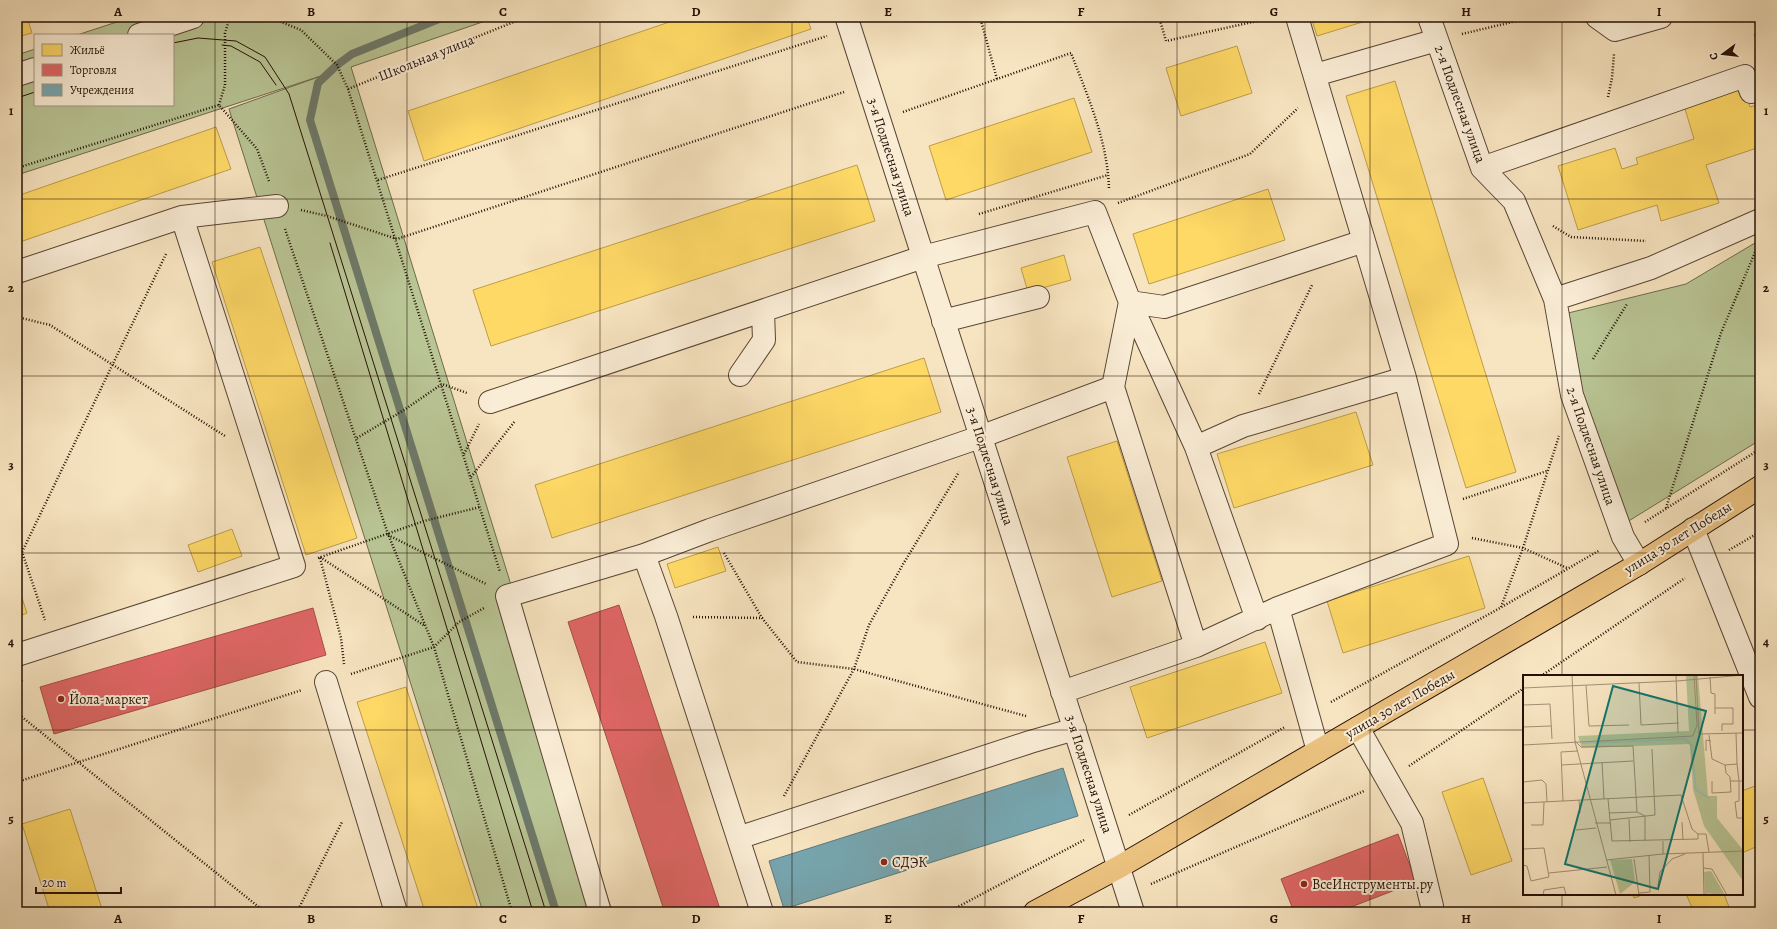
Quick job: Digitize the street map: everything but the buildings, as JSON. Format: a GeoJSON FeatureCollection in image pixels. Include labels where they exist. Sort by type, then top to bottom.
{"type":"FeatureCollection","features":[{"type":"Feature","properties":{"kind":"main road","name":"улица 30 лет Победы"},"geometry":{"type":"LineString","coordinates":[[1035,912],[1119,867],[1639,564],[1760,487]]}},
{"type":"Feature","properties":{"kind":"street"},"geometry":{"type":"LineString","coordinates":[[142,34],[193,17]]}},
{"type":"Feature","properties":{"kind":"street"},"geometry":{"type":"LineString","coordinates":[[1062,692],[1196,646],[1278,608],[1447,544],[1405,378],[1297,17]]}},
{"type":"Feature","properties":{"kind":"street","name":"2-я Подлесная улица"},"geometry":{"type":"LineString","coordinates":[[1429,17],[1482,168],[1514,201],[1555,299],[1572,395],[1623,536],[1639,564]]}},
{"type":"Feature","properties":{"kind":"street"},"geometry":{"type":"LineString","coordinates":[[1597,17],[1615,30],[1661,17]]}},
{"type":"Feature","properties":{"kind":"street","name":"3-я Подлесная улица"},"geometry":{"type":"LineString","coordinates":[[848,18],[867,84],[1131,903]]}},
{"type":"Feature","properties":{"kind":"street"},"geometry":{"type":"LineString","coordinates":[[1315,75],[1437,40]]}},
{"type":"Feature","properties":{"kind":"street"},"geometry":{"type":"LineString","coordinates":[[17,75],[34,69]]}},
{"type":"Feature","properties":{"kind":"street"},"geometry":{"type":"LineString","coordinates":[[1482,168],[1745,76],[1751,92],[1760,90]]}},
{"type":"Feature","properties":{"kind":"street"},"geometry":{"type":"LineString","coordinates":[[17,272],[182,217],[277,206]]}},
{"type":"Feature","properties":{"kind":"street"},"geometry":{"type":"LineString","coordinates":[[490,402],[923,257],[1102,209],[1130,302],[1196,447],[1257,619]]}},
{"type":"Feature","properties":{"kind":"street"},"geometry":{"type":"LineString","coordinates":[[17,656],[294,566],[182,217]]}},
{"type":"Feature","properties":{"kind":"street"},"geometry":{"type":"LineString","coordinates":[[1555,299],[1651,268],[1760,220]]}},
{"type":"Feature","properties":{"kind":"street"},"geometry":{"type":"LineString","coordinates":[[1130,302],[1164,306],[1364,241]]}},
{"type":"Feature","properties":{"kind":"street"},"geometry":{"type":"LineString","coordinates":[[944,321],[1038,296]]}},
{"type":"Feature","properties":{"kind":"street"},"geometry":{"type":"LineString","coordinates":[[1130,302],[1113,387],[1196,646]]}},
{"type":"Feature","properties":{"kind":"street"},"geometry":{"type":"LineString","coordinates":[[740,375],[764,340],[763,311]]}},
{"type":"Feature","properties":{"kind":"street"},"geometry":{"type":"LineString","coordinates":[[1196,447],[1243,426],[1405,378]]}},
{"type":"Feature","properties":{"kind":"street"},"geometry":{"type":"LineString","coordinates":[[600,912],[507,596],[644,554],[980,437],[1113,387]]}},
{"type":"Feature","properties":{"kind":"street"},"geometry":{"type":"LineString","coordinates":[[1693,529],[1760,696]]}},
{"type":"Feature","properties":{"kind":"street"},"geometry":{"type":"LineString","coordinates":[[644,554],[666,616],[762,912]]}},
{"type":"Feature","properties":{"kind":"street"},"geometry":{"type":"LineString","coordinates":[[1278,608],[1306,715],[1318,751]]}},
{"type":"Feature","properties":{"kind":"street"},"geometry":{"type":"LineString","coordinates":[[336,679],[359,788],[396,912]]}},
{"type":"Feature","properties":{"kind":"street"},"geometry":{"type":"LineString","coordinates":[[1358,728],[1412,823],[1432,906]]}},
{"type":"Feature","properties":{"kind":"street"},"geometry":{"type":"LineString","coordinates":[[738,838],[1030,742],[1075,729]]}},
{"type":"Feature","properties":{"kind":"path"},"geometry":{"type":"LineString","coordinates":[[219,106],[225,86],[225,33],[230,17]]}},
{"type":"Feature","properties":{"kind":"path"},"geometry":{"type":"LineString","coordinates":[[269,17],[301,30],[337,65],[348,89],[442,384],[507,596]]}},
{"type":"Feature","properties":{"kind":"path","name":"Школьная улица"},"geometry":{"type":"LineString","coordinates":[[348,89],[526,17]]}},
{"type":"Feature","properties":{"kind":"path"},"geometry":{"type":"LineString","coordinates":[[980,17],[998,79]]}},
{"type":"Feature","properties":{"kind":"path"},"geometry":{"type":"LineString","coordinates":[[1158,17],[1166,41],[1278,17]]}},
{"type":"Feature","properties":{"kind":"path"},"geometry":{"type":"LineString","coordinates":[[1437,40],[1534,17]]}},
{"type":"Feature","properties":{"kind":"path"},"geometry":{"type":"LineString","coordinates":[[378,180],[829,35],[848,18]]}},
{"type":"Feature","properties":{"kind":"path"},"geometry":{"type":"LineString","coordinates":[[1600,127],[1612,78],[1615,30]]}},
{"type":"Feature","properties":{"kind":"path"},"geometry":{"type":"LineString","coordinates":[[900,119],[903,112],[1071,53],[1097,121],[1108,175],[1102,209]]}},
{"type":"Feature","properties":{"kind":"path"},"geometry":{"type":"LineString","coordinates":[[1102,209],[1250,154],[1298,109],[1315,75]]}},
{"type":"Feature","properties":{"kind":"path"},"geometry":{"type":"LineString","coordinates":[[277,206],[327,216],[396,239],[867,84]]}},
{"type":"Feature","properties":{"kind":"path"},"geometry":{"type":"LineString","coordinates":[[17,168],[219,106]]}},
{"type":"Feature","properties":{"kind":"path"},"geometry":{"type":"LineString","coordinates":[[219,106],[257,149],[357,438],[388,534],[434,647],[512,912]]}},
{"type":"Feature","properties":{"kind":"path"},"geometry":{"type":"LineString","coordinates":[[978,214],[1108,175]]}},
{"type":"Feature","properties":{"kind":"path"},"geometry":{"type":"LineString","coordinates":[[1552,225],[1571,237],[1650,241]]}},
{"type":"Feature","properties":{"kind":"path"},"geometry":{"type":"LineString","coordinates":[[22,552],[169,248]]}},
{"type":"Feature","properties":{"kind":"path"},"geometry":{"type":"LineString","coordinates":[[1666,508],[1721,333],[1757,249]]}},
{"type":"Feature","properties":{"kind":"path"},"geometry":{"type":"LineString","coordinates":[[1243,426],[1328,253]]}},
{"type":"Feature","properties":{"kind":"path"},"geometry":{"type":"LineString","coordinates":[[17,317],[50,324],[226,436]]}},
{"type":"Feature","properties":{"kind":"path"},"geometry":{"type":"LineString","coordinates":[[357,438],[397,415],[442,384]]}},
{"type":"Feature","properties":{"kind":"path"},"geometry":{"type":"LineString","coordinates":[[471,478],[520,415]]}},
{"type":"Feature","properties":{"kind":"path"},"geometry":{"type":"LineString","coordinates":[[948,912],[1106,828],[1500,608],[1623,536],[1760,449]]}},
{"type":"Feature","properties":{"kind":"path"},"geometry":{"type":"LineString","coordinates":[[766,829],[854,669],[869,625],[902,566],[960,471]]}},
{"type":"Feature","properties":{"kind":"path"},"geometry":{"type":"LineString","coordinates":[[1438,508],[1548,471]]}},
{"type":"Feature","properties":{"kind":"path"},"geometry":{"type":"LineString","coordinates":[[294,566],[424,522],[480,507]]}},
{"type":"Feature","properties":{"kind":"path"},"geometry":{"type":"LineString","coordinates":[[710,530],[762,618],[797,662],[854,669],[1029,716]]}},
{"type":"Feature","properties":{"kind":"path"},"geometry":{"type":"LineString","coordinates":[[1542,675],[1707,563],[1760,532]]}},
{"type":"Feature","properties":{"kind":"path"},"geometry":{"type":"LineString","coordinates":[[388,534],[434,556],[507,596]]}},
{"type":"Feature","properties":{"kind":"path"},"geometry":{"type":"LineString","coordinates":[[1447,544],[1466,536],[1523,548],[1568,568]]}},
{"type":"Feature","properties":{"kind":"path"},"geometry":{"type":"LineString","coordinates":[[17,537],[53,644]]}},
{"type":"Feature","properties":{"kind":"path"},"geometry":{"type":"LineString","coordinates":[[320,557],[425,626]]}},
{"type":"Feature","properties":{"kind":"path"},"geometry":{"type":"LineString","coordinates":[[320,557],[341,638],[336,679]]}},
{"type":"Feature","properties":{"kind":"path"},"geometry":{"type":"LineString","coordinates":[[17,782],[434,647],[459,622],[468,616]]}},
{"type":"Feature","properties":{"kind":"path"},"geometry":{"type":"LineString","coordinates":[[666,616],[762,618]]}},
{"type":"Feature","properties":{"kind":"path"},"geometry":{"type":"LineString","coordinates":[[1095,912],[1131,903],[1388,780],[1523,689]]}},
{"type":"Feature","properties":{"kind":"path"},"geometry":{"type":"LineString","coordinates":[[17,713],[265,912]]}},
{"type":"Feature","properties":{"kind":"path"},"geometry":{"type":"LineString","coordinates":[[297,912],[359,788]]}},
{"type":"Feature","properties":{"kind":"green space"},"geometry":{"type":"Polygon","coordinates":[[[132,17],[497,17],[351,67],[612,912],[483,912],[229,109],[321,76],[17,175],[17,55],[34,49],[34,106],[174,106],[174,34],[80,34],[132,17]]]}},
{"type":"Feature","properties":{"kind":"green space"},"geometry":{"type":"Polygon","coordinates":[[[1760,240],[1760,440],[1627,522],[1556,316],[1686,284],[1760,240]]]}},
{"type":"Feature","properties":{"kind":"waterway"},"geometry":{"type":"LineString","coordinates":[[444,17],[352,54],[337,65],[318,83],[310,120],[556,912]]}},
{"type":"Feature","properties":{"kind":"tram line"},"geometry":{"type":"LineString","coordinates":[[174,43],[198,38],[236,41],[265,57],[289,94],[546,912]]}},
{"type":"Feature","properties":{"kind":"tram line"},"geometry":{"type":"LineString","coordinates":[[222,45],[231,46],[260,62],[276,85]]}},
{"type":"Feature","properties":{"kind":"tram line"},"geometry":{"type":"LineString","coordinates":[[17,98],[34,92]]}},
{"type":"Feature","properties":{"kind":"tram line"},"geometry":{"type":"LineString","coordinates":[[330,243],[533,912]]}},
{"type":"Feature","properties":{"kind":"place","name":"Йола-маркет"},"geometry":{"type":"Point","coordinates":[61,699]}},
{"type":"Feature","properties":{"kind":"place","name":"СДЭК"},"geometry":{"type":"Point","coordinates":[884,862]}},
{"type":"Feature","properties":{"kind":"place","name":"ВсеИнструменты.ру"},"geometry":{"type":"Point","coordinates":[1304,884]}}]}
